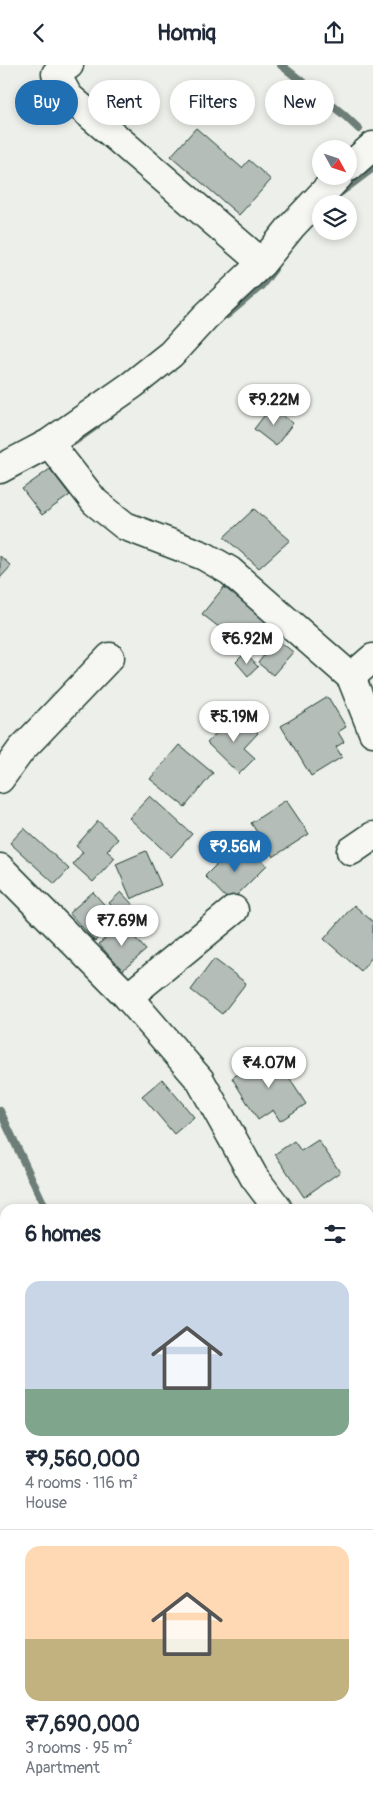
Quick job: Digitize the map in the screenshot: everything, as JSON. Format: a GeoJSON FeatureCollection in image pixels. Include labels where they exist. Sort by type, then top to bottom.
{"type":"FeatureCollection","features":[{"type":"Feature","properties":{"kind":"street"},"geometry":{"type":"LineString","coordinates":[[69,65],[56,74],[68,96],[262,263]]}},
{"type":"Feature","properties":{"kind":"street"},"geometry":{"type":"LineString","coordinates":[[358,159],[373,146]]}},
{"type":"Feature","properties":{"kind":"street"},"geometry":{"type":"LineString","coordinates":[[0,469],[49,443],[132,385],[170,354],[205,317],[262,263],[308,208],[330,185]]}},
{"type":"Feature","properties":{"kind":"street"},"geometry":{"type":"LineString","coordinates":[[49,443],[95,502],[126,526],[204,556],[230,571],[351,677],[373,732]]}},
{"type":"Feature","properties":{"kind":"street"},"geometry":{"type":"LineString","coordinates":[[0,779],[20,751],[110,657]]}},
{"type":"Feature","properties":{"kind":"street"},"geometry":{"type":"LineString","coordinates":[[351,677],[373,658]]}},
{"type":"Feature","properties":{"kind":"street"},"geometry":{"type":"LineString","coordinates":[[351,851],[373,836]]}},
{"type":"Feature","properties":{"kind":"street"},"geometry":{"type":"LineString","coordinates":[[0,867],[128,997],[200,1080],[254,1177],[274,1204]]}},
{"type":"Feature","properties":{"kind":"street"},"geometry":{"type":"LineString","coordinates":[[128,997],[234,910]]}},
{"type":"Feature","properties":{"kind":"building"},"geometry":{"type":"Polygon","coordinates":[[[196,128],[242,168],[249,160],[271,180],[239,215],[171,156],[196,128]]]}},
{"type":"Feature","properties":{"kind":"building"},"geometry":{"type":"Polygon","coordinates":[[[271,407],[293,423],[276,446],[254,429],[271,407]]]}},
{"type":"Feature","properties":{"kind":"building"},"geometry":{"type":"Polygon","coordinates":[[[50,469],[70,495],[42,515],[22,489],[50,469]]]}},
{"type":"Feature","properties":{"kind":"building"},"geometry":{"type":"Polygon","coordinates":[[[254,509],[290,540],[259,568],[224,537],[254,509]]]}},
{"type":"Feature","properties":{"kind":"building"},"geometry":{"type":"Polygon","coordinates":[[[0,556],[11,566],[0,578],[0,556]]]}},
{"type":"Feature","properties":{"kind":"building"},"geometry":{"type":"Polygon","coordinates":[[[224,587],[272,625],[251,652],[202,614],[224,587]]]}},
{"type":"Feature","properties":{"kind":"building"},"geometry":{"type":"Polygon","coordinates":[[[277,639],[293,652],[273,675],[258,663],[277,639]]]}},
{"type":"Feature","properties":{"kind":"building"},"geometry":{"type":"Polygon","coordinates":[[[245,653],[258,667],[248,676],[236,662],[245,653]]]}},
{"type":"Feature","properties":{"kind":"building"},"geometry":{"type":"Polygon","coordinates":[[[328,697],[346,727],[338,732],[344,742],[336,747],[342,757],[311,776],[281,726],[328,697]]]}},
{"type":"Feature","properties":{"kind":"building"},"geometry":{"type":"Polygon","coordinates":[[[236,713],[258,733],[244,748],[255,758],[239,774],[207,743],[236,713]]]}},
{"type":"Feature","properties":{"kind":"building"},"geometry":{"type":"Polygon","coordinates":[[[179,745],[213,773],[185,807],[150,779],[179,745]]]}},
{"type":"Feature","properties":{"kind":"building"},"geometry":{"type":"Polygon","coordinates":[[[150,796],[192,834],[171,857],[129,818],[150,796]]]}},
{"type":"Feature","properties":{"kind":"building"},"geometry":{"type":"Polygon","coordinates":[[[286,800],[309,834],[273,857],[251,823],[286,800]]]}},
{"type":"Feature","properties":{"kind":"building"},"geometry":{"type":"Polygon","coordinates":[[[98,821],[118,839],[107,851],[115,858],[93,882],[73,864],[83,852],[76,846],[98,821]]]}},
{"type":"Feature","properties":{"kind":"building"},"geometry":{"type":"Polygon","coordinates":[[[24,828],[69,869],[55,884],[10,843],[24,828]]]}},
{"type":"Feature","properties":{"kind":"building"},"geometry":{"type":"Polygon","coordinates":[[[233,848],[246,860],[254,853],[267,865],[230,902],[205,876],[233,848]]]}},
{"type":"Feature","properties":{"kind":"building"},"geometry":{"type":"Polygon","coordinates":[[[146,851],[161,885],[131,899],[116,864],[146,851]]]}},
{"type":"Feature","properties":{"kind":"building"},"geometry":{"type":"Polygon","coordinates":[[[93,892],[118,920],[95,941],[69,913],[93,892]]]}},
{"type":"Feature","properties":{"kind":"building"},"geometry":{"type":"Polygon","coordinates":[[[121,892],[135,907],[123,918],[109,903],[121,892]]]}},
{"type":"Feature","properties":{"kind":"building"},"geometry":{"type":"Polygon","coordinates":[[[354,905],[373,922],[373,956],[361,971],[324,939],[354,905]]]}},
{"type":"Feature","properties":{"kind":"building"},"geometry":{"type":"Polygon","coordinates":[[[122,923],[146,950],[122,971],[99,944],[122,923]]]}},
{"type":"Feature","properties":{"kind":"building"},"geometry":{"type":"Polygon","coordinates":[[[214,959],[246,983],[222,1014],[191,990],[214,959]]]}},
{"type":"Feature","properties":{"kind":"building"},"geometry":{"type":"Polygon","coordinates":[[[272,1052],[306,1104],[280,1121],[273,1110],[258,1120],[232,1078],[272,1052]]]}},
{"type":"Feature","properties":{"kind":"building"},"geometry":{"type":"Polygon","coordinates":[[[162,1079],[194,1117],[174,1134],[142,1096],[162,1079]]]}},
{"type":"Feature","properties":{"kind":"building"},"geometry":{"type":"Polygon","coordinates":[[[318,1140],[340,1172],[304,1197],[275,1154],[294,1141],[301,1151],[318,1140]]]}},
{"type":"Feature","properties":{"kind":"waterway"},"geometry":{"type":"LineString","coordinates":[[281,65],[359,129]]}},
{"type":"Feature","properties":{"kind":"waterway"},"geometry":{"type":"LineString","coordinates":[[341,192],[373,168]]}},
{"type":"Feature","properties":{"kind":"waterway"},"geometry":{"type":"LineString","coordinates":[[227,315],[261,286],[274,269]]}},
{"type":"Feature","properties":{"kind":"waterway"},"geometry":{"type":"LineString","coordinates":[[75,441],[96,426]]}},
{"type":"Feature","properties":{"kind":"waterway"},"geometry":{"type":"LineString","coordinates":[[0,1111],[44,1204]]}}]}
